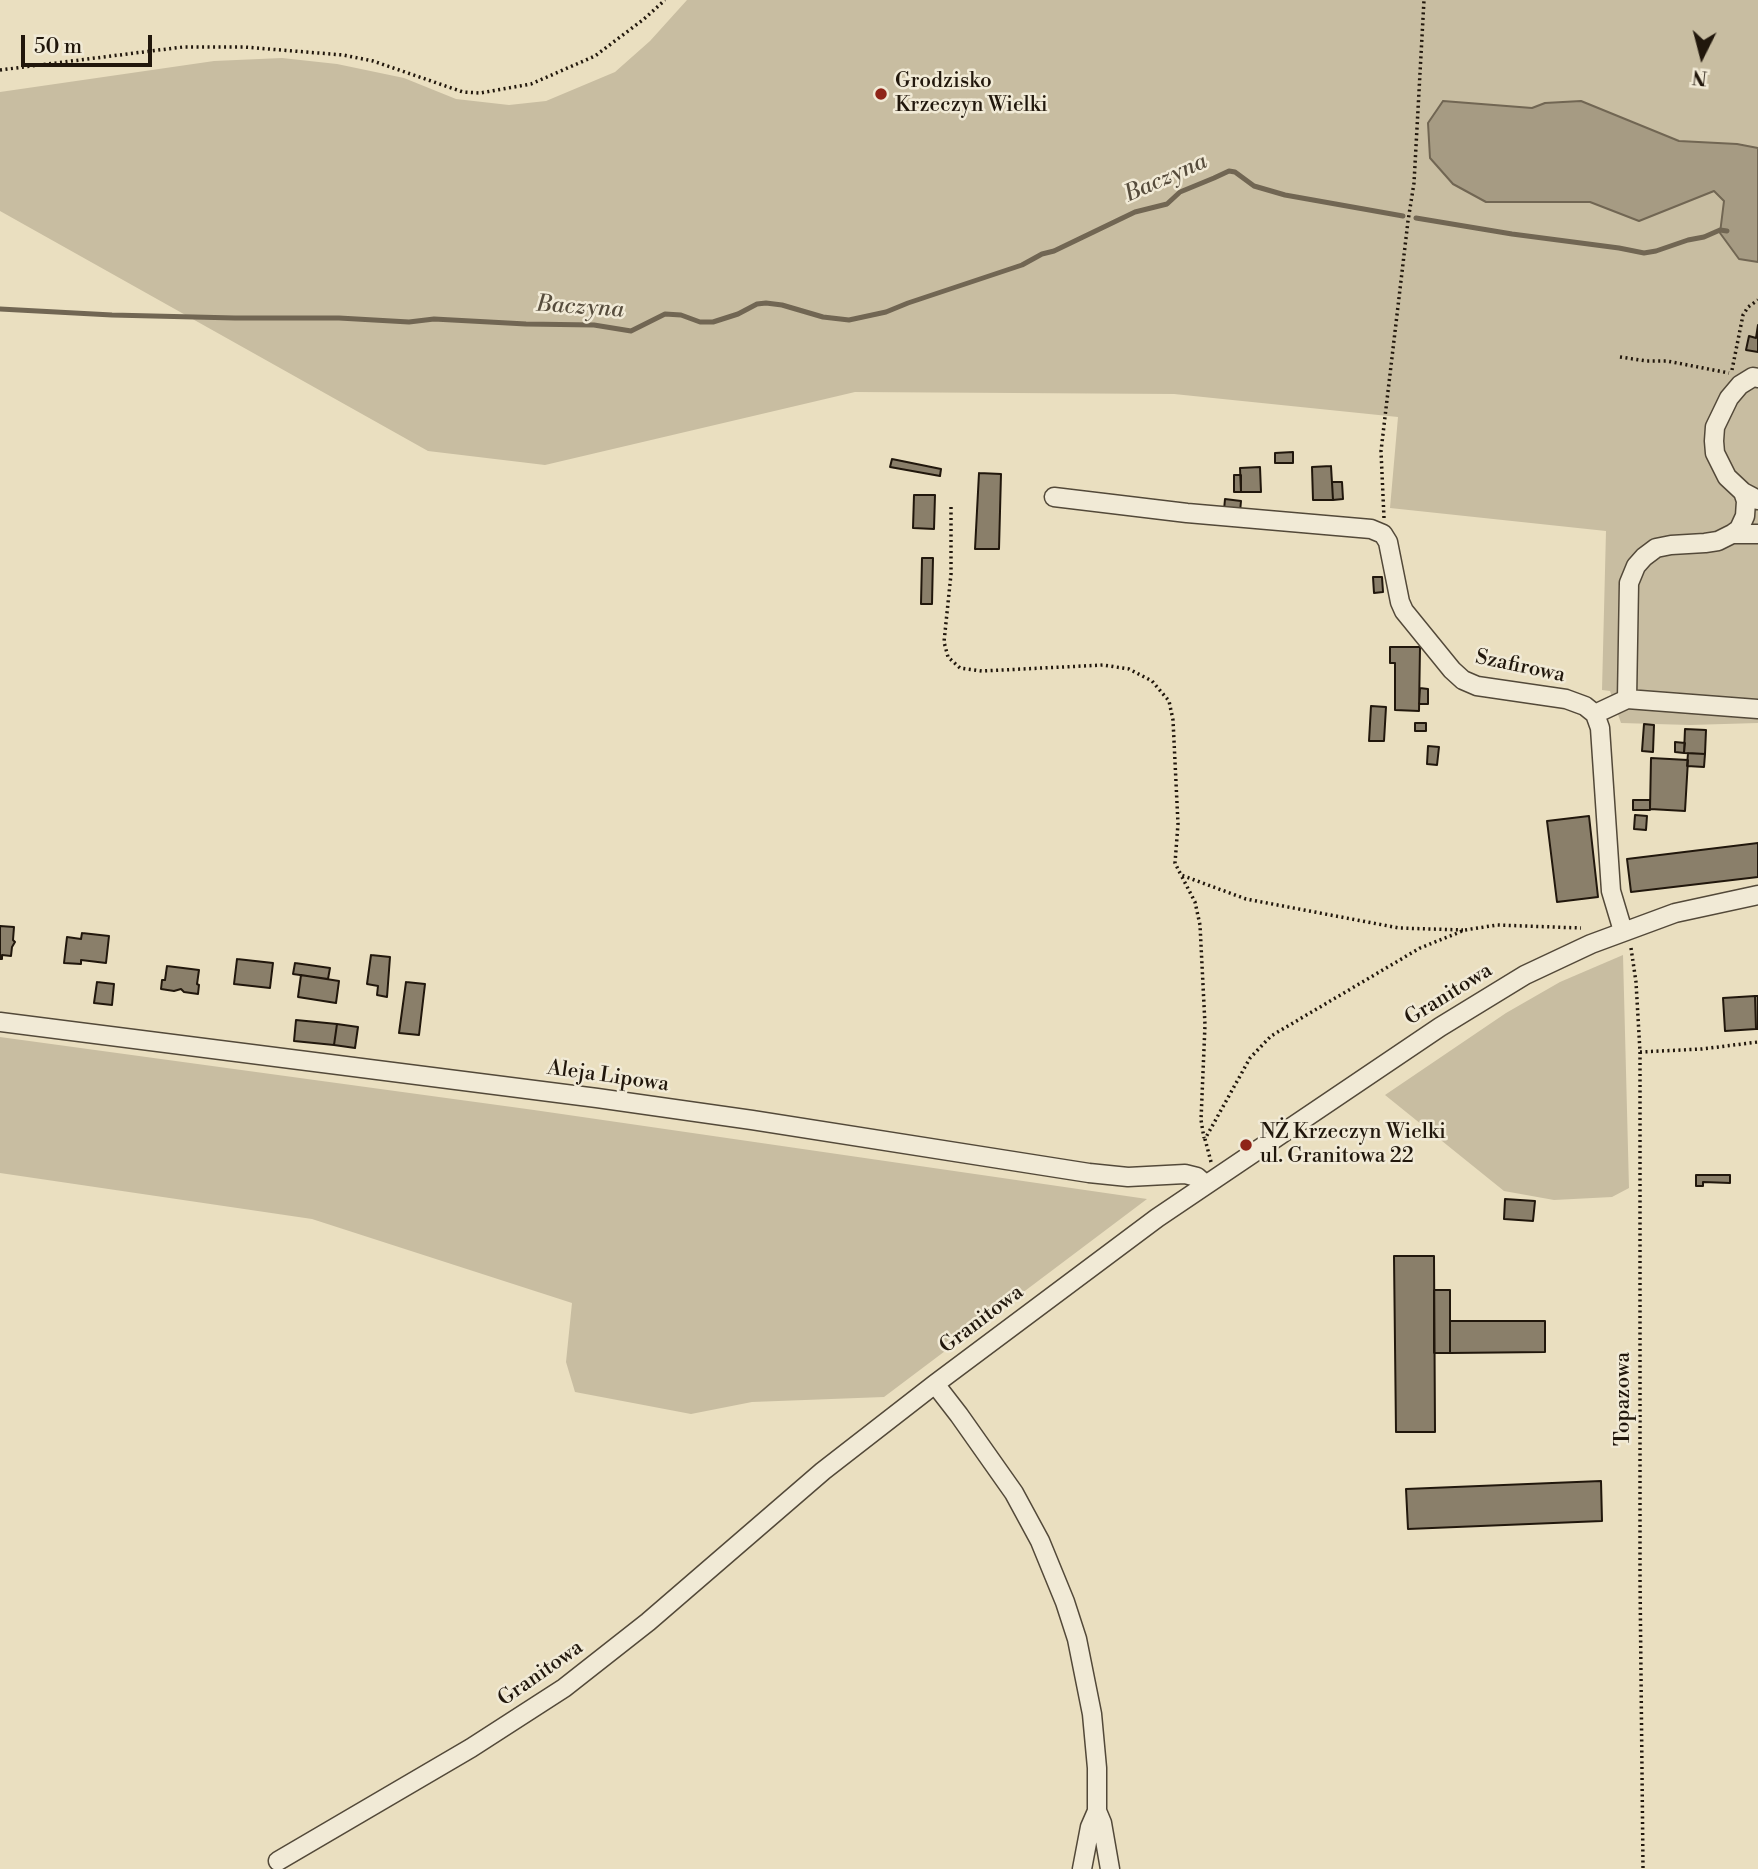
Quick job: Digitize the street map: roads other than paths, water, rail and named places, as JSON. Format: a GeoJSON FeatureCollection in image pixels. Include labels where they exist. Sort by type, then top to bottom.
{"type":"FeatureCollection","features":[{"type":"Feature","properties":{"kind":"street"},"geometry":{"type":"LineString","coordinates":[[1627,699],[1629,583],[1636,566],[1656,548],[1718,541],[1739,529],[1745,516],[1746,501],[1750,496],[1727,477],[1719,462],[1714,441],[1715,427],[1734,391],[1753,377],[1758,378]]}},
{"type":"Feature","properties":{"kind":"street","name":"Szafirowa"},"geometry":{"type":"LineString","coordinates":[[1054,497],[1175,512],[1371,528],[1383,534],[1388,542],[1404,611],[1463,680],[1477,686],[1566,699],[1585,706],[1595,714]]}},
{"type":"Feature","properties":{"kind":"street"},"geometry":{"type":"LineString","coordinates":[[1732,534],[1758,534]]}},
{"type":"Feature","properties":{"kind":"street"},"geometry":{"type":"LineString","coordinates":[[1623,931],[1611,891],[1600,728],[1595,714],[1627,699],[1758,709]]}},
{"type":"Feature","properties":{"kind":"street","name":"Granitowa"},"geometry":{"type":"LineString","coordinates":[[278,1861],[483,1741],[564,1688],[648,1622],[823,1472],[935,1384],[1210,1181],[1440,1027],[1500,989],[1561,957],[1623,931],[1675,914],[1758,895]]}},
{"type":"Feature","properties":{"kind":"street","name":"Aleja Lipowa"},"geometry":{"type":"LineString","coordinates":[[0,1022],[752,1119],[1089,1173],[1128,1177],[1185,1174],[1210,1181]]}},
{"type":"Feature","properties":{"kind":"street"},"geometry":{"type":"LineString","coordinates":[[935,1384],[1014,1493],[1053,1571],[1077,1639],[1085,1676],[1094,1735],[1097,1811],[1102,1823],[1110,1869]]}},
{"type":"Feature","properties":{"kind":"street"},"geometry":{"type":"LineString","coordinates":[[1082,1869],[1090,1827],[1097,1811]]}},
{"type":"Feature","properties":{"kind":"waterway","name":"Baczyna"},"geometry":{"type":"LineString","coordinates":[[0,309],[235,318],[339,318],[409,322],[434,319],[594,325],[631,331],[665,314],[681,315],[700,322],[713,322],[766,303],[823,317],[849,320],[886,312],[1022,265],[1135,212],[1167,204],[1180,192],[1229,171],[1235,172],[1254,186],[1285,195],[1403,216]]}},
{"type":"Feature","properties":{"kind":"waterway","name":"Baczyna"},"geometry":{"type":"LineString","coordinates":[[1416,218],[1644,253],[1720,230],[1727,231]]}},
{"type":"Feature","properties":{"kind":"place","name":"Grodzisko Krzeczyn Wielki"},"geometry":{"type":"Point","coordinates":[881,94]}},
{"type":"Feature","properties":{"kind":"place","name":"NŻ Krzeczyn Wielki ul. Granitowa 22"},"geometry":{"type":"Point","coordinates":[1246,1145]}}]}
